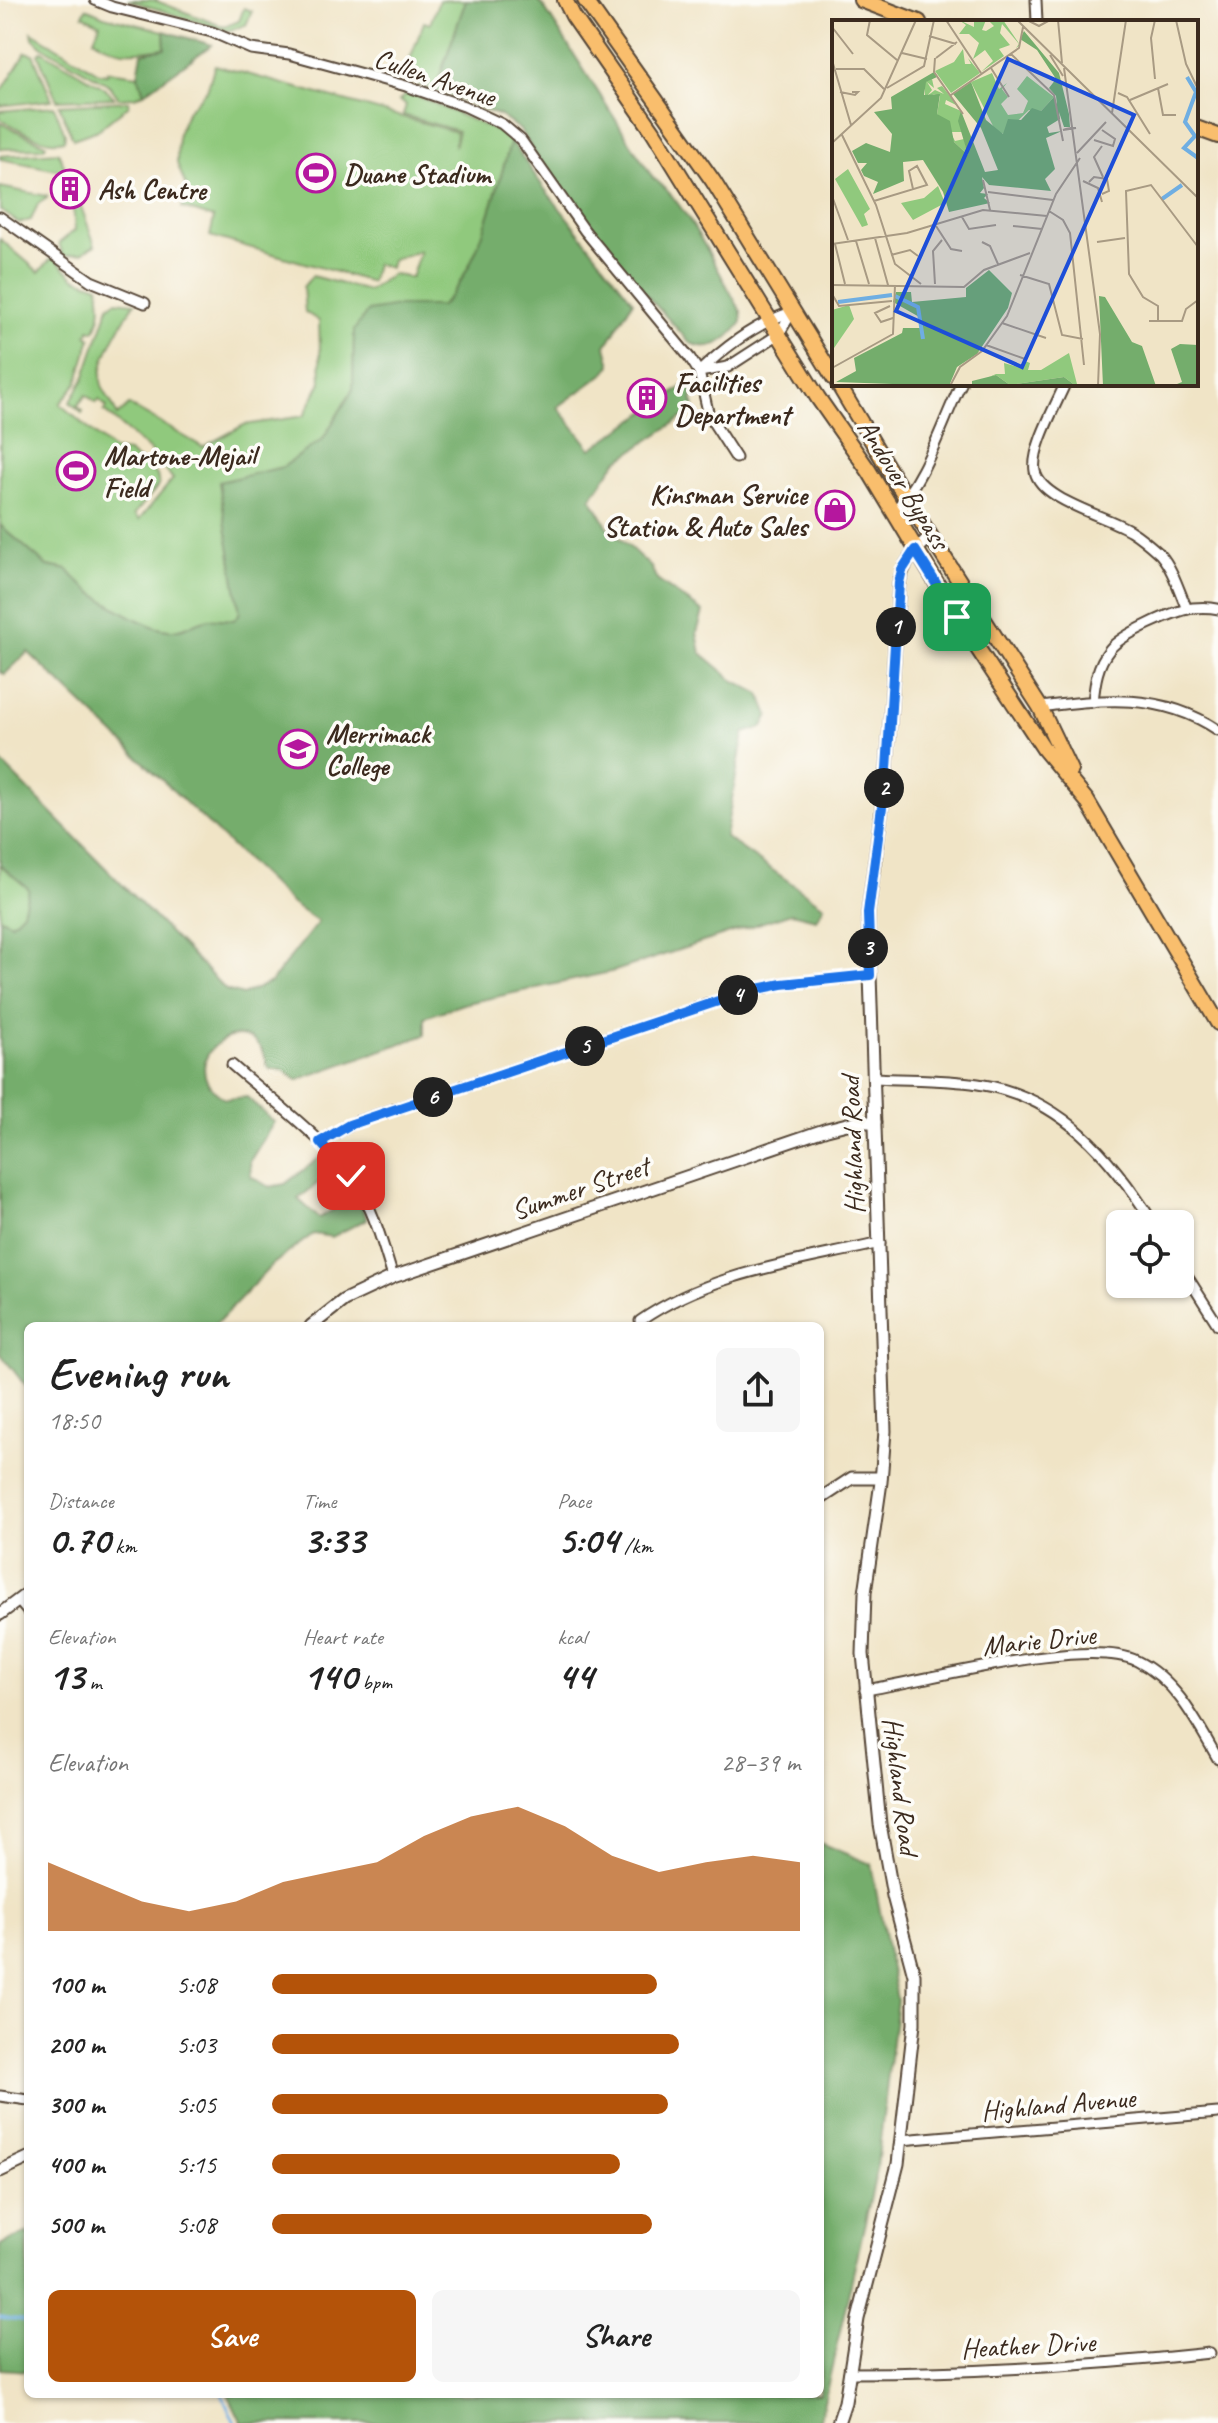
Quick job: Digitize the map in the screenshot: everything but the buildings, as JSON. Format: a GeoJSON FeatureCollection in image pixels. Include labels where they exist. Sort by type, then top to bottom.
{"type":"FeatureCollection","features":[{"type":"Feature","properties":{"kind":"main road"},"geometry":{"type":"LineString","coordinates":[[556,0],[573,16]]}},
{"type":"Feature","properties":{"kind":"main road","name":"Andover Bypass"},"geometry":{"type":"LineString","coordinates":[[565,0],[573,16],[638,107],[915,550],[1044,749],[1078,788]]}},
{"type":"Feature","properties":{"kind":"main road"},"geometry":{"type":"LineString","coordinates":[[585,0],[713,181],[832,375]]}},
{"type":"Feature","properties":{"kind":"main road"},"geometry":{"type":"LineString","coordinates":[[861,0],[914,20]]}},
{"type":"Feature","properties":{"kind":"main road"},"geometry":{"type":"LineString","coordinates":[[1198,129],[1218,136]]}},
{"type":"Feature","properties":{"kind":"main road","name":"Andover Bypass"},"geometry":{"type":"LineString","coordinates":[[839,386],[930,537],[1040,707],[1078,788],[1218,1023]]}},
{"type":"Feature","properties":{"kind":"street","name":"Cullen Avenue"},"geometry":{"type":"LineString","coordinates":[[95,0],[212,32],[251,49],[289,54],[406,86],[464,106],[502,124],[521,140],[585,231],[699,372]]}},
{"type":"Feature","properties":{"kind":"street"},"geometry":{"type":"LineString","coordinates":[[1036,0],[1037,20]]}},
{"type":"Feature","properties":{"kind":"street"},"geometry":{"type":"LineString","coordinates":[[0,217],[91,281],[145,303]]}},
{"type":"Feature","properties":{"kind":"street"},"geometry":{"type":"LineString","coordinates":[[699,372],[718,353],[769,319],[792,312]]}},
{"type":"Feature","properties":{"kind":"street"},"geometry":{"type":"LineString","coordinates":[[699,372],[728,367],[779,334],[792,312]]}},
{"type":"Feature","properties":{"kind":"street"},"geometry":{"type":"LineString","coordinates":[[699,372],[709,416],[736,458]]}},
{"type":"Feature","properties":{"kind":"street"},"geometry":{"type":"LineString","coordinates":[[893,512],[906,498],[960,386]]}},
{"type":"Feature","properties":{"kind":"street"},"geometry":{"type":"LineString","coordinates":[[1064,386],[1037,452],[1035,466],[1041,485],[1133,532],[1151,546],[1169,568],[1187,609]]}},
{"type":"Feature","properties":{"kind":"street"},"geometry":{"type":"LineString","coordinates":[[915,550],[930,537]]}},
{"type":"Feature","properties":{"kind":"street","name":"Highland Road"},"geometry":{"type":"LineString","coordinates":[[838,2423],[858,2319],[889,2201],[901,2140],[914,2024],[914,1975],[893,1896],[880,1824],[862,1636],[885,1431],[868,913],[887,769],[899,583],[902,570],[915,550]]}},
{"type":"Feature","properties":{"kind":"street"},"geometry":{"type":"LineString","coordinates":[[1093,702],[1096,676],[1102,661],[1116,643],[1187,609],[1218,609]]}},
{"type":"Feature","properties":{"kind":"street"},"geometry":{"type":"LineString","coordinates":[[1040,707],[1132,701],[1162,704],[1218,730]]}},
{"type":"Feature","properties":{"kind":"street"},"geometry":{"type":"LineString","coordinates":[[320,1142],[356,1122],[748,991],[782,984],[870,975]]}},
{"type":"Feature","properties":{"kind":"street"},"geometry":{"type":"LineString","coordinates":[[232,1065],[320,1142],[351,1176],[378,1228],[393,1277]]}},
{"type":"Feature","properties":{"kind":"street"},"geometry":{"type":"LineString","coordinates":[[874,1078],[978,1084],[1005,1089],[1040,1104],[1100,1149],[1123,1176],[1145,1210]]}},
{"type":"Feature","properties":{"kind":"street","name":"Summer Street"},"geometry":{"type":"LineString","coordinates":[[316,1322],[344,1300],[393,1277],[827,1129],[855,1122],[875,1122]]}},
{"type":"Feature","properties":{"kind":"street"},"geometry":{"type":"LineString","coordinates":[[640,1321],[665,1304],[721,1281],[880,1243]]}},
{"type":"Feature","properties":{"kind":"street"},"geometry":{"type":"LineString","coordinates":[[1194,1287],[1218,1325]]}},
{"type":"Feature","properties":{"kind":"street"},"geometry":{"type":"LineString","coordinates":[[824,1496],[852,1478],[881,1478]]}},
{"type":"Feature","properties":{"kind":"street"},"geometry":{"type":"LineString","coordinates":[[0,1614],[23,1596]]}},
{"type":"Feature","properties":{"kind":"street","name":"Marie Drive"},"geometry":{"type":"LineString","coordinates":[[865,1690],[1058,1656],[1084,1653],[1118,1655],[1135,1660],[1166,1682],[1194,1717],[1218,1759]]}},
{"type":"Feature","properties":{"kind":"street"},"geometry":{"type":"LineString","coordinates":[[0,2096],[24,2099]]}},
{"type":"Feature","properties":{"kind":"street","name":"Highland Avenue"},"geometry":{"type":"LineString","coordinates":[[901,2140],[1218,2113]]}},
{"type":"Feature","properties":{"kind":"street"},"geometry":{"type":"LineString","coordinates":[[0,2171],[24,2160]]}},
{"type":"Feature","properties":{"kind":"street","name":"Heather Drive"},"geometry":{"type":"LineString","coordinates":[[849,2373],[1075,2365],[1210,2353]]}},
{"type":"Feature","properties":{"kind":"green space"},"geometry":{"type":"Polygon","coordinates":[[[128,0],[154,0],[224,27],[239,21],[244,8],[252,11],[246,25],[227,31],[128,0]]]}},
{"type":"Feature","properties":{"kind":"green space"},"geometry":{"type":"Polygon","coordinates":[[[439,0],[466,0],[435,90],[398,78],[395,71],[405,72],[424,22],[430,24],[439,0]]]}},
{"type":"Feature","properties":{"kind":"green space"},"geometry":{"type":"Polygon","coordinates":[[[466,0],[537,0],[543,6],[653,178],[665,188],[689,220],[741,311],[742,322],[726,339],[706,346],[690,343],[593,236],[520,130],[500,116],[435,90],[466,0]]]}},
{"type":"Feature","properties":{"kind":"green space"},"geometry":{"type":"Polygon","coordinates":[[[86,8],[104,16],[164,31],[165,48],[121,51],[104,45],[94,39],[100,24],[83,15],[86,8]]]}},
{"type":"Feature","properties":{"kind":"green space"},"geometry":{"type":"Polygon","coordinates":[[[164,31],[212,45],[144,93],[138,75],[142,53],[165,48],[164,31]]]}},
{"type":"Feature","properties":{"kind":"green space"},"geometry":{"type":"Polygon","coordinates":[[[32,32],[99,73],[107,74],[107,71],[138,75],[144,93],[119,98],[109,85],[41,46],[33,38],[32,32]]]}},
{"type":"Feature","properties":{"kind":"green space"},"geometry":{"type":"Polygon","coordinates":[[[42,51],[103,87],[115,98],[57,100],[38,54],[42,51]]]}},
{"type":"Feature","properties":{"kind":"green space"},"geometry":{"type":"Polygon","coordinates":[[[26,52],[33,54],[52,100],[0,106],[0,94],[26,52]]]}},
{"type":"Feature","properties":{"kind":"green space"},"geometry":{"type":"Polygon","coordinates":[[[215,65],[456,132],[454,147],[458,131],[403,115],[406,105],[399,101],[408,92],[503,134],[511,141],[485,229],[455,290],[441,306],[398,306],[354,331],[353,389],[323,439],[283,467],[219,482],[240,613],[234,620],[209,619],[168,630],[157,628],[114,606],[68,570],[47,566],[0,525],[0,239],[39,272],[53,257],[75,278],[99,286],[99,320],[94,331],[90,329],[87,335],[91,338],[77,383],[60,404],[113,450],[128,452],[157,475],[159,485],[134,515],[139,520],[173,479],[150,451],[104,411],[107,407],[99,400],[96,403],[86,395],[77,406],[82,413],[70,402],[84,379],[109,306],[116,301],[135,303],[113,340],[101,372],[102,385],[117,416],[129,405],[203,447],[244,425],[304,416],[321,382],[319,321],[305,312],[303,287],[312,276],[368,291],[392,274],[411,278],[420,251],[392,260],[390,268],[376,264],[371,282],[210,236],[214,218],[182,208],[187,189],[177,163],[178,134],[188,110],[207,90],[215,65]]]}},
{"type":"Feature","properties":{"kind":"green space"},"geometry":{"type":"Polygon","coordinates":[[[129,101],[129,105],[98,130],[73,139],[59,105],[129,101]]]}},
{"type":"Feature","properties":{"kind":"green space"},"geometry":{"type":"Polygon","coordinates":[[[54,106],[65,134],[64,140],[48,141],[0,119],[0,111],[54,106]]]}},
{"type":"Feature","properties":{"kind":"green space"},"geometry":{"type":"Polygon","coordinates":[[[0,123],[46,145],[43,148],[0,149],[0,123]]]}},
{"type":"Feature","properties":{"kind":"green space"},"geometry":{"type":"Polygon","coordinates":[[[511,141],[633,301],[606,346],[611,365],[558,407],[591,449],[690,382],[694,410],[616,462],[591,498],[608,527],[651,567],[657,580],[703,612],[697,633],[701,653],[733,680],[760,694],[769,715],[762,728],[744,733],[725,837],[824,906],[816,919],[791,913],[615,971],[463,1004],[425,1017],[425,1035],[297,1080],[283,1070],[268,1068],[260,1047],[247,1037],[233,1036],[219,1043],[208,1054],[204,1068],[209,1084],[225,1099],[247,1097],[274,1122],[250,1161],[251,1176],[269,1187],[285,1184],[321,1157],[332,1172],[298,1199],[319,1218],[356,1196],[367,1219],[332,1237],[313,1234],[272,1265],[218,1322],[24,1322],[24,1384],[0,1353],[0,918],[12,923],[23,912],[29,889],[0,865],[0,761],[226,990],[243,995],[271,982],[318,922],[292,904],[28,652],[5,674],[0,672],[0,525],[47,566],[68,570],[99,597],[157,628],[173,630],[210,619],[234,620],[240,613],[219,482],[283,467],[323,439],[353,389],[354,330],[368,311],[398,306],[441,306],[466,272],[492,205],[511,141]]]}},
{"type":"Feature","properties":{"kind":"green space"},"geometry":{"type":"Polygon","coordinates":[[[58,152],[67,172],[0,159],[0,156],[58,152]]]}},
{"type":"Feature","properties":{"kind":"green space"},"geometry":{"type":"Polygon","coordinates":[[[0,187],[47,198],[38,204],[31,220],[19,223],[0,210],[0,187]]]}},
{"type":"Feature","properties":{"kind":"green space"},"geometry":{"type":"Polygon","coordinates":[[[79,201],[95,245],[82,253],[63,256],[59,243],[75,230],[73,208],[79,201]]]}},
{"type":"Feature","properties":{"kind":"green space"},"geometry":{"type":"Polygon","coordinates":[[[0,864],[29,889],[23,912],[12,923],[0,918],[0,864]]]}},
{"type":"Feature","properties":{"kind":"green space"},"geometry":{"type":"Polygon","coordinates":[[[824,1845],[871,1864],[897,2000],[876,2174],[819,2423],[242,2423],[230,2398],[824,2398],[824,1845]]]}},
{"type":"Feature","properties":{"kind":"green space"},"geometry":{"type":"Polygon","coordinates":[[[24,2234],[24,2371],[0,2369],[0,2245],[24,2234]]]}},
{"type":"Feature","properties":{"kind":"waterway"},"geometry":{"type":"LineString","coordinates":[[0,2317],[24,2320]]}},
{"type":"Feature","properties":{"kind":"waterway"},"geometry":{"type":"LineString","coordinates":[[224,2398],[235,2423]]}},
{"type":"Feature","properties":{"kind":"place","name":"Duane Stadium"},"geometry":{"type":"Point","coordinates":[316,173]}},
{"type":"Feature","properties":{"kind":"place","name":"Ash Centre"},"geometry":{"type":"Point","coordinates":[70,189]}},
{"type":"Feature","properties":{"kind":"place","name":"Facilities Department"},"geometry":{"type":"Point","coordinates":[647,398]}},
{"type":"Feature","properties":{"kind":"place","name":"Martone-Mejail Field"},"geometry":{"type":"Point","coordinates":[76,471]}},
{"type":"Feature","properties":{"kind":"place","name":"Kinsman Service Station & Auto Sales"},"geometry":{"type":"Point","coordinates":[835,510]}},
{"type":"Feature","properties":{"kind":"place","name":"Merrimack College"},"geometry":{"type":"Point","coordinates":[298,749]}},
{"type":"Feature","properties":{"kind":"route"},"geometry":{"type":"LineString","coordinates":[[351,1176],[320,1142],[349,1125],[748,991],[782,984],[870,975],[868,913],[887,769],[899,583],[902,570],[915,550],[957,617]]}}]}
